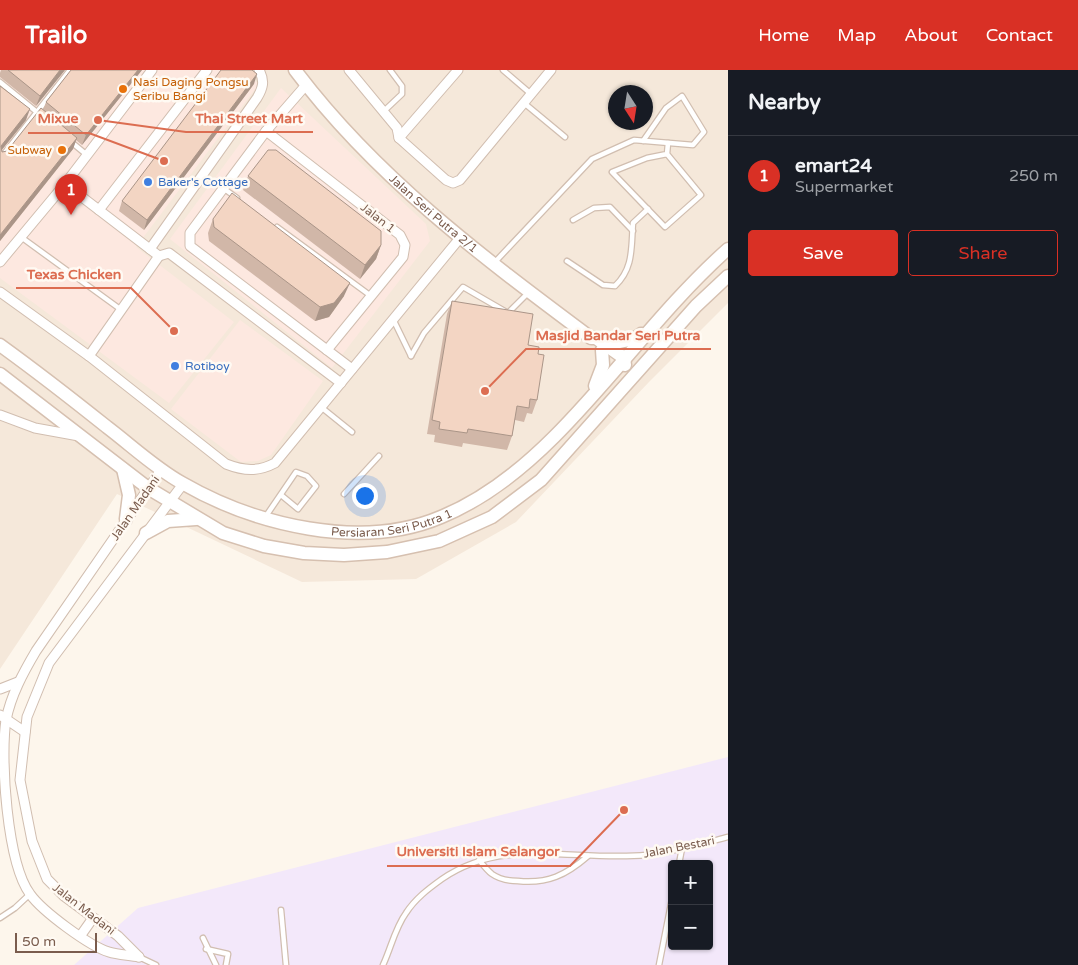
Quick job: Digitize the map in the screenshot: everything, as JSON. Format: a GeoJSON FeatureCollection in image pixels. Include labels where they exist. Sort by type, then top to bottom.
{"type":"FeatureCollection","features":[{"type":"Feature","properties":{"kind":"street"},"geometry":{"type":"LineString","coordinates":[[0,262],[65,184],[152,70]]}},
{"type":"Feature","properties":{"kind":"street"},"geometry":{"type":"LineString","coordinates":[[100,210],[207,70]]}},
{"type":"Feature","properties":{"kind":"street"},"geometry":{"type":"LineString","coordinates":[[150,249],[258,98],[263,89],[263,80],[259,70]]}},
{"type":"Feature","properties":{"kind":"street","name":"Jalan Seri Putra 2/1"},"geometry":{"type":"LineString","coordinates":[[295,70],[348,136],[379,167],[460,238],[623,363]]}},
{"type":"Feature","properties":{"kind":"street"},"geometry":{"type":"LineString","coordinates":[[349,70],[397,128],[399,138],[446,180],[453,183],[460,180],[551,70]]}},
{"type":"Feature","properties":{"kind":"street"},"geometry":{"type":"LineString","coordinates":[[399,138],[458,70]]}},
{"type":"Feature","properties":{"kind":"street"},"geometry":{"type":"LineString","coordinates":[[306,85],[266,131],[190,233],[190,246],[352,369]]}},
{"type":"Feature","properties":{"kind":"street","name":"Jalan 1"},"geometry":{"type":"LineString","coordinates":[[266,131],[400,235],[405,245],[403,257],[327,350]]}},
{"type":"Feature","properties":{"kind":"street"},"geometry":{"type":"LineString","coordinates":[[65,184],[159,256]]}},
{"type":"Feature","properties":{"kind":"street"},"geometry":{"type":"LineString","coordinates":[[0,292],[89,356],[226,464],[238,469],[251,470],[265,468],[275,463],[394,321],[460,238]]}},
{"type":"Feature","properties":{"kind":"street","name":"Persiaran Seri Putra 1"},"geometry":{"type":"LineString","coordinates":[[0,345],[52,383],[162,470],[183,484],[232,508],[286,525],[328,531],[363,532],[400,528],[440,518],[480,498],[517,471],[554,437],[623,363],[652,326],[706,268],[728,249]]}},
{"type":"Feature","properties":{"kind":"street"},"geometry":{"type":"LineString","coordinates":[[89,356],[120,309],[159,256],[170,253],[341,383]]}},
{"type":"Feature","properties":{"kind":"street","name":"Persiaran Seri Putra 1"},"geometry":{"type":"LineString","coordinates":[[0,374],[148,488],[223,532],[264,546],[304,553],[344,555],[378,552],[439,541],[492,517],[541,480],[696,306],[728,276]]}},
{"type":"Feature","properties":{"kind":"street"},"geometry":{"type":"LineString","coordinates":[[592,422],[598,408],[622,381],[623,363],[640,357],[678,319],[696,306]]}},
{"type":"Feature","properties":{"kind":"street"},"geometry":{"type":"LineString","coordinates":[[590,398],[603,366],[604,348],[634,339],[652,326]]}},
{"type":"Feature","properties":{"kind":"street"},"geometry":{"type":"LineString","coordinates":[[0,415],[35,428],[82,437]]}},
{"type":"Feature","properties":{"kind":"street"},"geometry":{"type":"LineString","coordinates":[[123,469],[129,494],[126,519]]}},
{"type":"Feature","properties":{"kind":"street","name":"Jalan Madani"},"geometry":{"type":"LineString","coordinates":[[139,957],[108,952],[81,935],[44,910],[30,894],[21,879],[13,853],[4,800],[3,718],[18,682],[36,651],[126,519],[162,470]]}},
{"type":"Feature","properties":{"kind":"street","name":"Jalan Madani"},"geometry":{"type":"LineString","coordinates":[[139,957],[118,936],[64,896],[47,879],[32,841],[20,780],[27,717],[49,664],[183,484]]}},
{"type":"Feature","properties":{"kind":"street"},"geometry":{"type":"LineString","coordinates":[[146,533],[168,520],[189,518],[201,520]]}},
{"type":"Feature","properties":{"kind":"street"},"geometry":{"type":"LineString","coordinates":[[0,689],[18,682]]}},
{"type":"Feature","properties":{"kind":"street"},"geometry":{"type":"LineString","coordinates":[[3,718],[25,732]]}},
{"type":"Feature","properties":{"kind":"street"},"geometry":{"type":"LineString","coordinates":[[81,935],[93,918]]}},
{"type":"Feature","properties":{"kind":"lane"},"geometry":{"type":"LineString","coordinates":[[0,159],[70,70]]}},
{"type":"Feature","properties":{"kind":"lane"},"geometry":{"type":"LineString","coordinates":[[384,111],[402,94],[402,86],[390,70]]}},
{"type":"Feature","properties":{"kind":"lane"},"geometry":{"type":"LineString","coordinates":[[503,70],[531,94]]}},
{"type":"Feature","properties":{"kind":"lane"},"geometry":{"type":"LineString","coordinates":[[0,82],[44,118]]}},
{"type":"Feature","properties":{"kind":"lane"},"geometry":{"type":"LineString","coordinates":[[494,264],[592,159],[634,140],[643,141],[694,145],[704,132],[682,96],[666,108],[643,141]]}},
{"type":"Feature","properties":{"kind":"lane"},"geometry":{"type":"LineString","coordinates":[[524,103],[566,137]]}},
{"type":"Feature","properties":{"kind":"lane"},"geometry":{"type":"LineString","coordinates":[[65,136],[87,155]]}},
{"type":"Feature","properties":{"kind":"lane"},"geometry":{"type":"LineString","coordinates":[[666,154],[668,143]]}},
{"type":"Feature","properties":{"kind":"lane"},"geometry":{"type":"LineString","coordinates":[[666,154],[701,195],[665,227],[612,172],[647,158],[666,154]]}},
{"type":"Feature","properties":{"kind":"lane"},"geometry":{"type":"LineString","coordinates":[[223,188],[239,200]]}},
{"type":"Feature","properties":{"kind":"lane"},"geometry":{"type":"LineString","coordinates":[[573,220],[594,208],[610,206],[633,231]]}},
{"type":"Feature","properties":{"kind":"lane"},"geometry":{"type":"LineString","coordinates":[[567,261],[603,285],[615,286],[625,276],[632,258],[633,223],[648,209]]}},
{"type":"Feature","properties":{"kind":"lane"},"geometry":{"type":"LineString","coordinates":[[270,222],[371,296]]}},
{"type":"Feature","properties":{"kind":"lane"},"geometry":{"type":"LineString","coordinates":[[21,237],[120,309]]}},
{"type":"Feature","properties":{"kind":"lane"},"geometry":{"type":"LineString","coordinates":[[394,321],[411,356],[424,333],[463,287],[508,313],[529,292]]}},
{"type":"Feature","properties":{"kind":"lane"},"geometry":{"type":"LineString","coordinates":[[321,407],[352,432]]}},
{"type":"Feature","properties":{"kind":"lane"},"geometry":{"type":"LineString","coordinates":[[344,494],[379,456]]}},
{"type":"Feature","properties":{"kind":"lane"},"geometry":{"type":"LineString","coordinates":[[264,519],[281,494],[296,472],[307,476],[316,486],[298,509],[281,494]]}},
{"type":"Feature","properties":{"kind":"lane","name":"Jalan Bestari"},"geometry":{"type":"LineString","coordinates":[[383,965],[405,913],[425,891],[450,873],[479,860],[518,853],[543,852],[588,856],[646,855],[728,838]]}},
{"type":"Feature","properties":{"kind":"lane"},"geometry":{"type":"LineString","coordinates":[[680,860],[682,848]]}},
{"type":"Feature","properties":{"kind":"lane"},"geometry":{"type":"LineString","coordinates":[[479,860],[494,875],[510,881],[534,883],[555,879],[569,872],[588,856]]}},
{"type":"Feature","properties":{"kind":"lane"},"geometry":{"type":"LineString","coordinates":[[0,918],[15,908],[30,894]]}},
{"type":"Feature","properties":{"kind":"lane"},"geometry":{"type":"LineString","coordinates":[[658,965],[671,905]]}},
{"type":"Feature","properties":{"kind":"lane"},"geometry":{"type":"LineString","coordinates":[[281,910],[286,965]]}},
{"type":"Feature","properties":{"kind":"lane"},"geometry":{"type":"LineString","coordinates":[[203,938],[206,949],[216,965]]}},
{"type":"Feature","properties":{"kind":"lane"},"geometry":{"type":"LineString","coordinates":[[206,949],[228,954],[226,965]]}},
{"type":"Feature","properties":{"kind":"lane"},"geometry":{"type":"LineString","coordinates":[[139,957],[156,965]]}},
{"type":"Feature","properties":{"kind":"shaded area"},"geometry":{"type":"Polygon","coordinates":[[[0,70],[728,70],[728,303],[649,382],[516,522],[416,579],[302,582],[117,494],[0,669],[0,70]]]}},
{"type":"Feature","properties":{"kind":"shaded area"},"geometry":{"type":"Polygon","coordinates":[[[0,70],[240,70],[259,84],[136,247],[234,322],[169,403],[0,278],[0,70]]]}},
{"type":"Feature","properties":{"kind":"shaded area"},"geometry":{"type":"Polygon","coordinates":[[[281,88],[426,224],[430,241],[332,368],[170,239],[281,88]]]}},
{"type":"Feature","properties":{"kind":"shaded area"},"geometry":{"type":"Polygon","coordinates":[[[240,320],[323,381],[271,455],[258,461],[241,462],[171,409],[240,320]]]}},
{"type":"Feature","properties":{"kind":"shaded area"},"geometry":{"type":"Polygon","coordinates":[[[728,757],[728,965],[74,965],[138,908],[728,757]]]}},
{"type":"Feature","properties":{"kind":"building"},"geometry":{"type":"Polygon","coordinates":[[[8,70],[60,70],[40,96],[8,70]]]}},
{"type":"Feature","properties":{"kind":"building"},"geometry":{"type":"Polygon","coordinates":[[[71,70],[138,70],[86,135],[46,102],[71,70]]]}},
{"type":"Feature","properties":{"kind":"building"},"geometry":{"type":"Polygon","coordinates":[[[221,70],[252,70],[257,74],[147,220],[122,201],[221,70]]]}},
{"type":"Feature","properties":{"kind":"building"},"geometry":{"type":"Polygon","coordinates":[[[0,86],[30,109],[1,146],[2,152],[7,151],[41,108],[77,138],[0,235],[0,86]]]}},
{"type":"Feature","properties":{"kind":"building"},"geometry":{"type":"Polygon","coordinates":[[[268,150],[276,150],[381,231],[381,245],[365,265],[248,176],[268,150]]]}},
{"type":"Feature","properties":{"kind":"building"},"geometry":{"type":"Polygon","coordinates":[[[232,193],[350,283],[334,303],[320,307],[214,227],[213,219],[232,193]]]}},
{"type":"Feature","properties":{"kind":"building"},"geometry":{"type":"Polygon","coordinates":[[[452,301],[533,314],[528,345],[539,347],[538,354],[544,355],[537,400],[530,399],[529,408],[517,406],[512,436],[468,429],[467,433],[439,429],[440,422],[432,420],[452,301]]]}},
{"type":"Feature","properties":{"kind":"place","name":"Nasi Daging Pongsu Seribu Bangi"},"geometry":{"type":"Point","coordinates":[123,89]}},
{"type":"Feature","properties":{"kind":"place","name":"Thai Street Mart"},"geometry":{"type":"Point","coordinates":[98,120]}},
{"type":"Feature","properties":{"kind":"place","name":"Subway"},"geometry":{"type":"Point","coordinates":[62,150]}},
{"type":"Feature","properties":{"kind":"place","name":"Mixue"},"geometry":{"type":"Point","coordinates":[164,161]}},
{"type":"Feature","properties":{"kind":"place","name":"Baker's Cottage"},"geometry":{"type":"Point","coordinates":[148,182]}},
{"type":"Feature","properties":{"kind":"place","name":"emart24"},"geometry":{"type":"Point","coordinates":[71,215]}},
{"type":"Feature","properties":{"kind":"place","name":"Texas Chicken"},"geometry":{"type":"Point","coordinates":[174,331]}},
{"type":"Feature","properties":{"kind":"place","name":"Rotiboy"},"geometry":{"type":"Point","coordinates":[175,366]}},
{"type":"Feature","properties":{"kind":"place","name":"Masjid Bandar Seri Putra"},"geometry":{"type":"Point","coordinates":[485,391]}},
{"type":"Feature","properties":{"kind":"place","name":"Universiti Islam Selangor"},"geometry":{"type":"Point","coordinates":[624,810]}}]}
